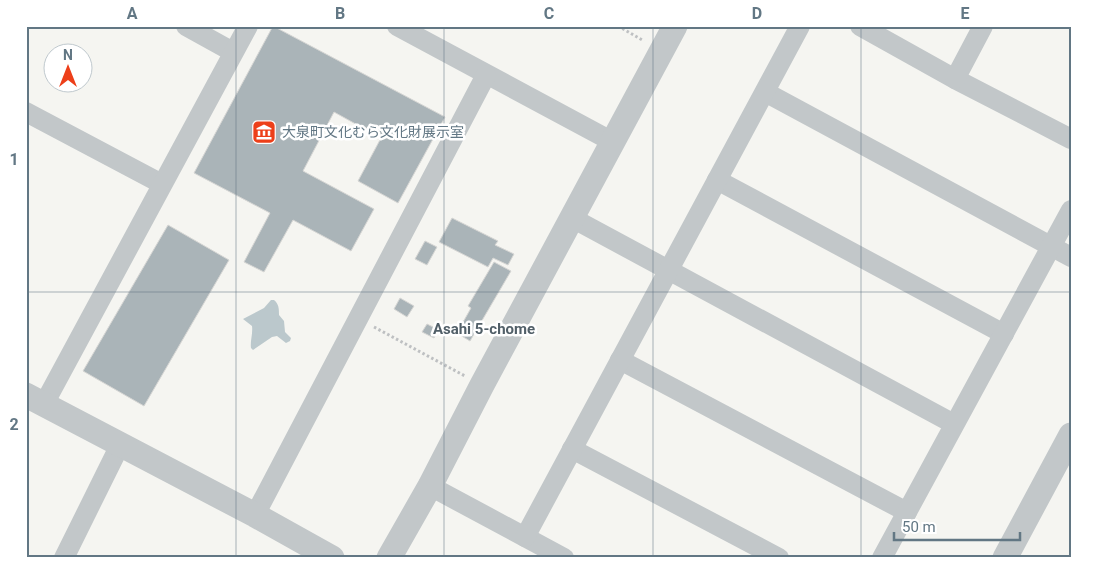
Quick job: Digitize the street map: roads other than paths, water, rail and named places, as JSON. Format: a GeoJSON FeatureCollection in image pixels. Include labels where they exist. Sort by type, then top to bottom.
{"type":"FeatureCollection","features":[{"type":"Feature","properties":{"kind":"street"},"geometry":{"type":"LineString","coordinates":[[186,26],[234,52]]}},
{"type":"Feature","properties":{"kind":"street"},"geometry":{"type":"LineString","coordinates":[[248,26],[162,184],[35,400],[255,514],[332,558]]}},
{"type":"Feature","properties":{"kind":"street"},"geometry":{"type":"LineString","coordinates":[[397,26],[613,142]]}},
{"type":"Feature","properties":{"kind":"street"},"geometry":{"type":"LineString","coordinates":[[389,558],[430,486],[482,385],[675,26]]}},
{"type":"Feature","properties":{"kind":"street"},"geometry":{"type":"LineString","coordinates":[[525,537],[800,26]]}},
{"type":"Feature","properties":{"kind":"street"},"geometry":{"type":"LineString","coordinates":[[860,26],[955,79],[1071,139]]}},
{"type":"Feature","properties":{"kind":"street"},"geometry":{"type":"LineString","coordinates":[[955,79],[983,26]]}},
{"type":"Feature","properties":{"kind":"street"},"geometry":{"type":"LineString","coordinates":[[255,514],[486,75]]}},
{"type":"Feature","properties":{"kind":"street"},"geometry":{"type":"LineString","coordinates":[[765,92],[1071,256]]}},
{"type":"Feature","properties":{"kind":"street"},"geometry":{"type":"LineString","coordinates":[[26,112],[162,184]]}},
{"type":"Feature","properties":{"kind":"street"},"geometry":{"type":"LineString","coordinates":[[717,180],[1004,334]]}},
{"type":"Feature","properties":{"kind":"street"},"geometry":{"type":"LineString","coordinates":[[882,558],[1071,210]]}},
{"type":"Feature","properties":{"kind":"street"},"geometry":{"type":"LineString","coordinates":[[572,218],[954,424]]}},
{"type":"Feature","properties":{"kind":"street"},"geometry":{"type":"LineString","coordinates":[[620,360],[907,512]]}},
{"type":"Feature","properties":{"kind":"street"},"geometry":{"type":"LineString","coordinates":[[1005,558],[1071,435]]}},
{"type":"Feature","properties":{"kind":"street"},"geometry":{"type":"LineString","coordinates":[[64,558],[120,445]]}},
{"type":"Feature","properties":{"kind":"street"},"geometry":{"type":"LineString","coordinates":[[572,449],[779,558]]}},
{"type":"Feature","properties":{"kind":"street"},"geometry":{"type":"LineString","coordinates":[[430,486],[564,558]]}},
{"type":"Feature","properties":{"kind":"place","name":"大泉町文化むら文化財展示室"},"geometry":{"type":"Point","coordinates":[264,132]}},
{"type":"Feature","properties":{"kind":"district","name":"Asahi 5-chome"},"geometry":{"type":"Point","coordinates":[484,329]}}]}
